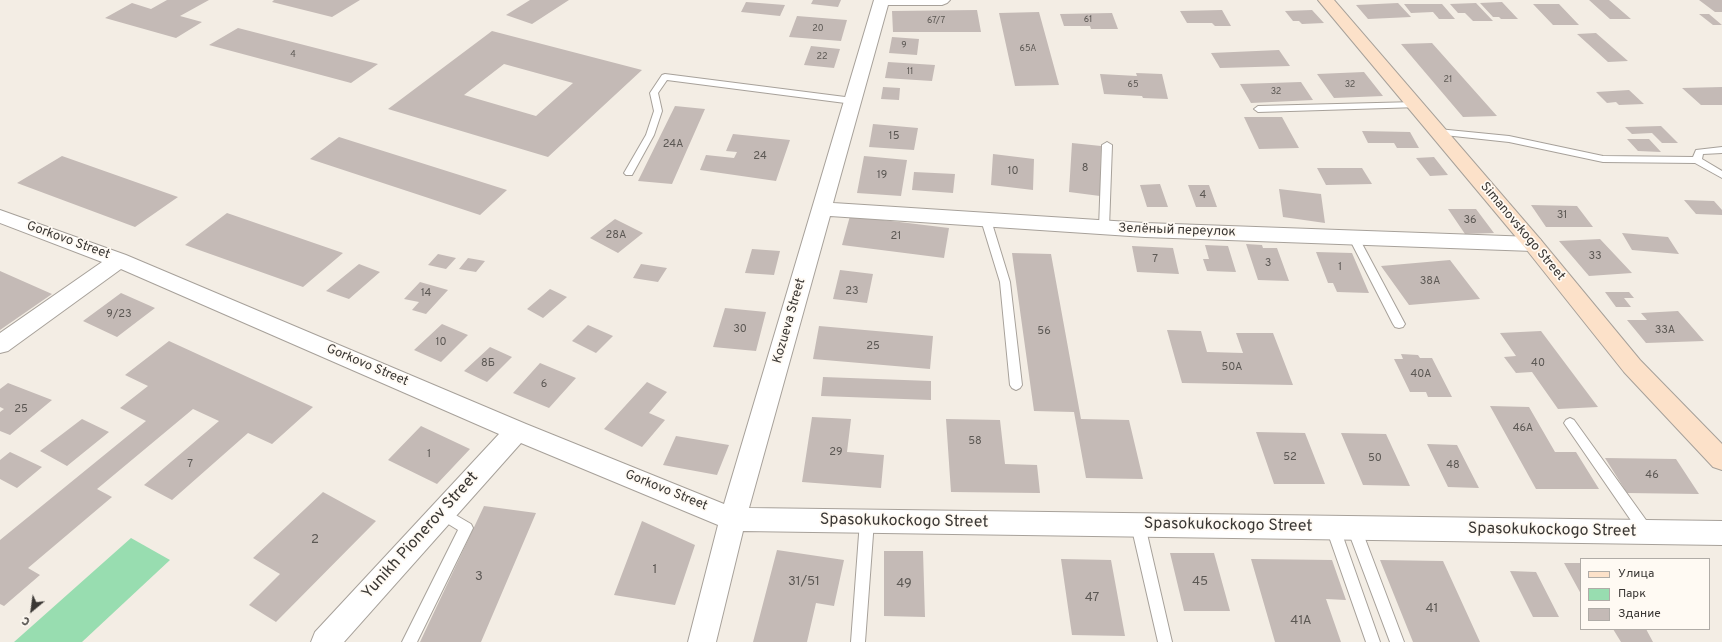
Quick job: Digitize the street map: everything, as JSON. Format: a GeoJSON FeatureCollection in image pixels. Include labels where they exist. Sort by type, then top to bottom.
{"type":"FeatureCollection","features":[{"type":"Feature","properties":{"kind":"street"},"geometry":{"type":"LineString","coordinates":[[882,0],[942,0]]}},
{"type":"Feature","properties":{"kind":"street","name":"Kozueva Street"},"geometry":{"type":"LineString","coordinates":[[702,642],[733,519],[882,0]]}},
{"type":"Feature","properties":{"kind":"street","name":"Simanovskogo Street"},"geometry":{"type":"LineString","coordinates":[[1326,0],[1533,244],[1632,366],[1722,460]]}},
{"type":"Feature","properties":{"kind":"street","name":"Зелёный переулок"},"geometry":{"type":"LineString","coordinates":[[822,209],[1104,228],[1533,244]]}},
{"type":"Feature","properties":{"kind":"street","name":"Gorkovo Street"},"geometry":{"type":"LineString","coordinates":[[0,216],[120,260],[517,431],[733,519]]}},
{"type":"Feature","properties":{"kind":"street"},"geometry":{"type":"LineString","coordinates":[[0,345],[120,260]]}},
{"type":"Feature","properties":{"kind":"street","name":"Yunikh Pionerov Street"},"geometry":{"type":"LineString","coordinates":[[325,642],[517,431]]}},
{"type":"Feature","properties":{"kind":"street","name":"Spasokukoсkogo Street"},"geometry":{"type":"LineString","coordinates":[[733,519],[1722,533]]}},
{"type":"Feature","properties":{"kind":"lane"},"geometry":{"type":"LineString","coordinates":[[629,173],[650,135],[658,110],[654,93],[665,77],[853,101]]}},
{"type":"Feature","properties":{"kind":"lane"},"geometry":{"type":"LineString","coordinates":[[1258,109],[1416,106]]}},
{"type":"Feature","properties":{"kind":"lane"},"geometry":{"type":"LineString","coordinates":[[1438,132],[1509,138],[1603,159],[1654,158],[1697,160],[1722,174]]}},
{"type":"Feature","properties":{"kind":"lane"},"geometry":{"type":"LineString","coordinates":[[1104,228],[1107,145]]}},
{"type":"Feature","properties":{"kind":"lane"},"geometry":{"type":"LineString","coordinates":[[1697,160],[1699,152],[1722,150]]}},
{"type":"Feature","properties":{"kind":"lane"},"geometry":{"type":"LineString","coordinates":[[986,220],[1005,282],[1016,385]]}},
{"type":"Feature","properties":{"kind":"lane"},"geometry":{"type":"LineString","coordinates":[[1354,238],[1399,324]]}},
{"type":"Feature","properties":{"kind":"lane"},"geometry":{"type":"LineString","coordinates":[[1570,423],[1646,532]]}},
{"type":"Feature","properties":{"kind":"lane"},"geometry":{"type":"LineString","coordinates":[[409,642],[466,528],[442,513]]}},
{"type":"Feature","properties":{"kind":"lane"},"geometry":{"type":"LineString","coordinates":[[858,642],[867,521]]}},
{"type":"Feature","properties":{"kind":"lane"},"geometry":{"type":"LineString","coordinates":[[1138,525],[1165,642]]}},
{"type":"Feature","properties":{"kind":"lane"},"geometry":{"type":"LineString","coordinates":[[1344,528],[1373,642]]}},
{"type":"Feature","properties":{"kind":"lane"},"geometry":{"type":"LineString","coordinates":[[1344,528],[1397,642]]}},
{"type":"Feature","properties":{"kind":"green space"},"geometry":{"type":"Polygon","coordinates":[[[131,538],[170,560],[82,642],[14,642],[131,538]]]}},
{"type":"Feature","properties":{"kind":"building"},"geometry":{"type":"Polygon","coordinates":[[[167,0],[209,0],[180,16],[202,22],[176,38],[105,18],[132,3],[151,9],[167,0]]]}},
{"type":"Feature","properties":{"kind":"building"},"geometry":{"type":"Polygon","coordinates":[[[274,0],[360,0],[332,17],[272,2],[274,0]]]}},
{"type":"Feature","properties":{"kind":"building"},"geometry":{"type":"Polygon","coordinates":[[[530,0],[569,0],[532,24],[506,15],[530,0]]]}},
{"type":"Feature","properties":{"kind":"building"},"geometry":{"type":"Polygon","coordinates":[[[813,0],[841,0],[838,7],[811,4],[813,0]]]}},
{"type":"Feature","properties":{"kind":"building"},"geometry":{"type":"Polygon","coordinates":[[[1589,0],[1609,0],[1631,19],[1610,19],[1589,0]]]}},
{"type":"Feature","properties":{"kind":"building"},"geometry":{"type":"Polygon","coordinates":[[[1699,0],[1722,0],[1722,12],[1715,12],[1699,0]]]}},
{"type":"Feature","properties":{"kind":"building"},"geometry":{"type":"Polygon","coordinates":[[[746,2],[785,5],[780,16],[741,12],[746,2]]]}},
{"type":"Feature","properties":{"kind":"building"},"geometry":{"type":"Polygon","coordinates":[[[1502,2],[1518,19],[1501,19],[1499,17],[1493,17],[1480,3],[1502,2]]]}},
{"type":"Feature","properties":{"kind":"building"},"geometry":{"type":"Polygon","coordinates":[[[1398,3],[1411,17],[1368,19],[1356,5],[1398,3]]]}},
{"type":"Feature","properties":{"kind":"building"},"geometry":{"type":"Polygon","coordinates":[[[1476,3],[1493,21],[1473,21],[1465,13],[1458,13],[1450,4],[1476,3]]]}},
{"type":"Feature","properties":{"kind":"building"},"geometry":{"type":"Polygon","coordinates":[[[1404,4],[1442,4],[1455,19],[1439,19],[1433,12],[1411,13],[1404,4]]]}},
{"type":"Feature","properties":{"kind":"building"},"geometry":{"type":"Polygon","coordinates":[[[1533,4],[1559,4],[1579,25],[1553,25],[1533,4]]]}},
{"type":"Feature","properties":{"kind":"building"},"geometry":{"type":"Polygon","coordinates":[[[977,10],[981,32],[893,32],[892,11],[977,10]]]}},
{"type":"Feature","properties":{"kind":"building"},"geometry":{"type":"Polygon","coordinates":[[[1222,10],[1231,26],[1215,26],[1212,23],[1187,23],[1180,11],[1222,10]]]}},
{"type":"Feature","properties":{"kind":"building"},"geometry":{"type":"Polygon","coordinates":[[[1312,10],[1324,23],[1302,24],[1299,21],[1293,21],[1285,11],[1312,10]]]}},
{"type":"Feature","properties":{"kind":"building"},"geometry":{"type":"Polygon","coordinates":[[[1039,12],[1059,85],[1015,86],[999,13],[1039,12]]]}},
{"type":"Feature","properties":{"kind":"building"},"geometry":{"type":"Polygon","coordinates":[[[1112,13],[1118,29],[1091,29],[1090,26],[1064,26],[1060,14],[1112,13]]]}},
{"type":"Feature","properties":{"kind":"building"},"geometry":{"type":"Polygon","coordinates":[[[1699,14],[1709,14],[1722,25],[1713,25],[1699,14]]]}},
{"type":"Feature","properties":{"kind":"building"},"geometry":{"type":"Polygon","coordinates":[[[797,16],[847,20],[841,41],[789,37],[797,16]]]}},
{"type":"Feature","properties":{"kind":"building"},"geometry":{"type":"Polygon","coordinates":[[[238,28],[378,64],[351,83],[209,45],[238,28]]]}},
{"type":"Feature","properties":{"kind":"building"},"geometry":{"type":"Polygon","coordinates":[[[492,31],[642,70],[548,157],[388,109],[492,31]],[[504,64],[464,95],[536,116],[573,83],[504,64]]]}},
{"type":"Feature","properties":{"kind":"building"},"geometry":{"type":"Polygon","coordinates":[[[1596,33],[1628,61],[1608,62],[1577,34],[1596,33]]]}},
{"type":"Feature","properties":{"kind":"building"},"geometry":{"type":"Polygon","coordinates":[[[892,37],[919,39],[917,55],[889,53],[892,37]]]}},
{"type":"Feature","properties":{"kind":"building"},"geometry":{"type":"Polygon","coordinates":[[[1432,43],[1497,116],[1463,117],[1401,44],[1432,43]]]}},
{"type":"Feature","properties":{"kind":"building"},"geometry":{"type":"Polygon","coordinates":[[[811,46],[840,49],[834,68],[804,65],[811,46]]]}},
{"type":"Feature","properties":{"kind":"building"},"geometry":{"type":"Polygon","coordinates":[[[1279,50],[1290,66],[1220,68],[1211,53],[1279,50]]]}},
{"type":"Feature","properties":{"kind":"building"},"geometry":{"type":"Polygon","coordinates":[[[888,62],[935,65],[932,81],[885,78],[888,62]]]}},
{"type":"Feature","properties":{"kind":"building"},"geometry":{"type":"Polygon","coordinates":[[[1364,72],[1383,96],[1334,98],[1317,74],[1364,72]]]}},
{"type":"Feature","properties":{"kind":"building"},"geometry":{"type":"Polygon","coordinates":[[[1136,73],[1162,74],[1168,99],[1104,94],[1100,74],[1137,76],[1136,73]]]}},
{"type":"Feature","properties":{"kind":"building"},"geometry":{"type":"Polygon","coordinates":[[[1301,82],[1313,100],[1251,103],[1240,84],[1301,82]]]}},
{"type":"Feature","properties":{"kind":"building"},"geometry":{"type":"Polygon","coordinates":[[[883,87],[900,88],[899,100],[881,99],[883,87]]]}},
{"type":"Feature","properties":{"kind":"building"},"geometry":{"type":"Polygon","coordinates":[[[1722,87],[1722,105],[1701,105],[1682,88],[1722,87]]]}},
{"type":"Feature","properties":{"kind":"building"},"geometry":{"type":"Polygon","coordinates":[[[1629,90],[1644,104],[1619,105],[1616,102],[1607,103],[1596,92],[1629,90]]]}},
{"type":"Feature","properties":{"kind":"building"},"geometry":{"type":"Polygon","coordinates":[[[675,106],[705,109],[672,184],[638,181],[675,106]]]}},
{"type":"Feature","properties":{"kind":"building"},"geometry":{"type":"Polygon","coordinates":[[[1244,117],[1282,117],[1299,148],[1259,149],[1244,117]]]}},
{"type":"Feature","properties":{"kind":"building"},"geometry":{"type":"Polygon","coordinates":[[[873,124],[918,128],[914,150],[869,147],[873,124]]]}},
{"type":"Feature","properties":{"kind":"building"},"geometry":{"type":"Polygon","coordinates":[[[1661,126],[1678,143],[1662,143],[1652,133],[1632,134],[1625,127],[1661,126]]]}},
{"type":"Feature","properties":{"kind":"building"},"geometry":{"type":"Polygon","coordinates":[[[1362,131],[1410,132],[1419,148],[1397,148],[1394,143],[1368,143],[1362,131]]]}},
{"type":"Feature","properties":{"kind":"building"},"geometry":{"type":"Polygon","coordinates":[[[733,134],[790,140],[776,181],[700,170],[706,155],[734,158],[737,152],[726,151],[733,134]]]}},
{"type":"Feature","properties":{"kind":"building"},"geometry":{"type":"Polygon","coordinates":[[[339,137],[507,190],[480,215],[310,159],[339,137]]]}},
{"type":"Feature","properties":{"kind":"building"},"geometry":{"type":"Polygon","coordinates":[[[1627,139],[1649,139],[1661,152],[1638,151],[1627,139]]]}},
{"type":"Feature","properties":{"kind":"building"},"geometry":{"type":"Polygon","coordinates":[[[1072,143],[1101,146],[1100,196],[1069,192],[1072,143]]]}},
{"type":"Feature","properties":{"kind":"building"},"geometry":{"type":"Polygon","coordinates":[[[993,154],[1034,159],[1033,190],[991,185],[993,154]]]}},
{"type":"Feature","properties":{"kind":"building"},"geometry":{"type":"Polygon","coordinates":[[[62,156],[178,197],[135,227],[17,183],[62,156]]]}},
{"type":"Feature","properties":{"kind":"building"},"geometry":{"type":"Polygon","coordinates":[[[864,156],[907,160],[901,196],[857,193],[864,156]]]}},
{"type":"Feature","properties":{"kind":"building"},"geometry":{"type":"Polygon","coordinates":[[[1434,157],[1448,175],[1430,176],[1416,158],[1434,157]]]}},
{"type":"Feature","properties":{"kind":"building"},"geometry":{"type":"Polygon","coordinates":[[[1317,168],[1362,168],[1372,184],[1326,185],[1317,168]]]}},
{"type":"Feature","properties":{"kind":"building"},"geometry":{"type":"Polygon","coordinates":[[[914,172],[955,174],[953,193],[912,190],[914,172]]]}},
{"type":"Feature","properties":{"kind":"building"},"geometry":{"type":"Polygon","coordinates":[[[1160,184],[1168,207],[1147,207],[1140,185],[1160,184]]]}},
{"type":"Feature","properties":{"kind":"building"},"geometry":{"type":"Polygon","coordinates":[[[1188,185],[1209,185],[1217,207],[1196,207],[1188,185]]]}},
{"type":"Feature","properties":{"kind":"building"},"geometry":{"type":"Polygon","coordinates":[[[1279,189],[1321,194],[1325,223],[1283,217],[1279,189]]]}},
{"type":"Feature","properties":{"kind":"building"},"geometry":{"type":"Polygon","coordinates":[[[1684,200],[1714,201],[1722,210],[1722,215],[1696,214],[1684,200]]]}},
{"type":"Feature","properties":{"kind":"building"},"geometry":{"type":"Polygon","coordinates":[[[1531,205],[1577,206],[1593,227],[1546,227],[1531,205]]]}},
{"type":"Feature","properties":{"kind":"building"},"geometry":{"type":"Polygon","coordinates":[[[1448,209],[1476,209],[1494,233],[1465,234],[1448,209]]]}},
{"type":"Feature","properties":{"kind":"building"},"geometry":{"type":"Polygon","coordinates":[[[227,213],[343,253],[303,287],[185,245],[227,213]]]}},
{"type":"Feature","properties":{"kind":"building"},"geometry":{"type":"Polygon","coordinates":[[[850,216],[949,228],[944,258],[842,245],[850,216]]]}},
{"type":"Feature","properties":{"kind":"building"},"geometry":{"type":"Polygon","coordinates":[[[615,219],[643,233],[618,253],[590,238],[615,219]]]}},
{"type":"Feature","properties":{"kind":"building"},"geometry":{"type":"Polygon","coordinates":[[[1622,233],[1668,237],[1679,254],[1632,250],[1622,233]]]}},
{"type":"Feature","properties":{"kind":"building"},"geometry":{"type":"Polygon","coordinates":[[[1600,239],[1632,273],[1589,276],[1559,241],[1600,239]]]}},
{"type":"Feature","properties":{"kind":"building"},"geometry":{"type":"Polygon","coordinates":[[[1246,244],[1262,245],[1263,248],[1277,248],[1289,281],[1258,280],[1246,244]]]}},
{"type":"Feature","properties":{"kind":"building"},"geometry":{"type":"Polygon","coordinates":[[[1205,245],[1228,246],[1236,272],[1207,271],[1203,259],[1209,259],[1205,245]]]}},
{"type":"Feature","properties":{"kind":"building"},"geometry":{"type":"Polygon","coordinates":[[[1132,246],[1173,248],[1179,274],[1137,272],[1132,246]]]}},
{"type":"Feature","properties":{"kind":"building"},"geometry":{"type":"Polygon","coordinates":[[[752,249],[780,251],[774,275],[745,273],[752,249]]]}},
{"type":"Feature","properties":{"kind":"building"},"geometry":{"type":"Polygon","coordinates":[[[1316,252],[1352,253],[1369,293],[1337,292],[1333,283],[1328,283],[1316,252]]]}},
{"type":"Feature","properties":{"kind":"building"},"geometry":{"type":"Polygon","coordinates":[[[1012,253],[1051,254],[1081,419],[1129,420],[1143,479],[1086,478],[1074,412],[1034,411],[1012,253]]]}},
{"type":"Feature","properties":{"kind":"building"},"geometry":{"type":"Polygon","coordinates":[[[438,254],[456,258],[446,269],[428,265],[438,254]]]}},
{"type":"Feature","properties":{"kind":"building"},"geometry":{"type":"Polygon","coordinates":[[[468,258],[485,261],[476,272],[459,269],[468,258]]]}},
{"type":"Feature","properties":{"kind":"building"},"geometry":{"type":"Polygon","coordinates":[[[1450,260],[1480,299],[1409,305],[1381,266],[1450,260]]]}},
{"type":"Feature","properties":{"kind":"building"},"geometry":{"type":"Polygon","coordinates":[[[359,264],[380,272],[349,299],[326,291],[359,264]]]}},
{"type":"Feature","properties":{"kind":"building"},"geometry":{"type":"Polygon","coordinates":[[[641,264],[667,268],[658,282],[633,278],[641,264]]]}},
{"type":"Feature","properties":{"kind":"building"},"geometry":{"type":"Polygon","coordinates":[[[840,270],[873,274],[867,303],[833,299],[840,270]]]}},
{"type":"Feature","properties":{"kind":"building"},"geometry":{"type":"Polygon","coordinates":[[[0,271],[52,294],[0,330],[0,271]]]}},
{"type":"Feature","properties":{"kind":"building"},"geometry":{"type":"Polygon","coordinates":[[[420,282],[448,290],[426,314],[412,310],[419,302],[404,299],[420,282]]]}},
{"type":"Feature","properties":{"kind":"building"},"geometry":{"type":"Polygon","coordinates":[[[550,289],[567,297],[543,318],[527,309],[550,289]]]}},
{"type":"Feature","properties":{"kind":"building"},"geometry":{"type":"Polygon","coordinates":[[[1605,292],[1629,292],[1634,298],[1624,298],[1631,307],[1616,307],[1605,292]]]}},
{"type":"Feature","properties":{"kind":"building"},"geometry":{"type":"Polygon","coordinates":[[[121,293],[155,308],[117,337],[83,321],[121,293]]]}},
{"type":"Feature","properties":{"kind":"building"},"geometry":{"type":"Polygon","coordinates":[[[725,308],[766,312],[756,351],[713,347],[725,308]]]}},
{"type":"Feature","properties":{"kind":"building"},"geometry":{"type":"Polygon","coordinates":[[[1678,311],[1704,341],[1646,343],[1627,320],[1647,320],[1641,313],[1678,311]]]}},
{"type":"Feature","properties":{"kind":"building"},"geometry":{"type":"Polygon","coordinates":[[[442,324],[468,335],[441,362],[414,350],[442,324]]]}},
{"type":"Feature","properties":{"kind":"building"},"geometry":{"type":"Polygon","coordinates":[[[588,325],[613,336],[596,353],[572,341],[588,325]]]}},
{"type":"Feature","properties":{"kind":"building"},"geometry":{"type":"Polygon","coordinates":[[[819,326],[933,336],[930,369],[813,359],[819,326]]]}},
{"type":"Feature","properties":{"kind":"building"},"geometry":{"type":"Polygon","coordinates":[[[1167,330],[1201,331],[1207,352],[1243,353],[1236,333],[1273,333],[1293,385],[1182,383],[1167,330]]]}},
{"type":"Feature","properties":{"kind":"building"},"geometry":{"type":"Polygon","coordinates":[[[1541,331],[1598,407],[1558,409],[1532,372],[1516,373],[1504,357],[1516,356],[1500,333],[1541,331]]]}},
{"type":"Feature","properties":{"kind":"building"},"geometry":{"type":"Polygon","coordinates":[[[169,341],[313,407],[272,444],[248,433],[172,500],[144,485],[219,421],[193,409],[97,489],[112,497],[28,568],[40,575],[4,606],[0,604],[0,540],[146,421],[120,408],[148,386],[125,375],[169,341]]]}},
{"type":"Feature","properties":{"kind":"building"},"geometry":{"type":"Polygon","coordinates":[[[490,347],[512,357],[487,382],[464,371],[490,347]]]}},
{"type":"Feature","properties":{"kind":"building"},"geometry":{"type":"Polygon","coordinates":[[[1401,354],[1418,355],[1420,358],[1432,358],[1452,397],[1428,397],[1426,392],[1410,392],[1394,359],[1403,359],[1401,354]]]}},
{"type":"Feature","properties":{"kind":"building"},"geometry":{"type":"Polygon","coordinates":[[[540,363],[576,378],[549,408],[513,393],[540,363]]]}},
{"type":"Feature","properties":{"kind":"building"},"geometry":{"type":"Polygon","coordinates":[[[823,377],[931,381],[931,400],[821,396],[823,377]]]}},
{"type":"Feature","properties":{"kind":"building"},"geometry":{"type":"Polygon","coordinates":[[[647,382],[667,392],[649,413],[665,420],[642,447],[604,429],[647,382]]]}},
{"type":"Feature","properties":{"kind":"building"},"geometry":{"type":"Polygon","coordinates":[[[8,383],[52,400],[10,435],[0,431],[0,412],[4,409],[0,407],[0,389],[8,383]]]}},
{"type":"Feature","properties":{"kind":"building"},"geometry":{"type":"Polygon","coordinates":[[[1490,406],[1529,407],[1555,452],[1576,452],[1599,489],[1536,489],[1490,406]]]}},
{"type":"Feature","properties":{"kind":"building"},"geometry":{"type":"Polygon","coordinates":[[[812,417],[851,419],[847,452],[884,455],[881,488],[802,482],[812,417]]]}},
{"type":"Feature","properties":{"kind":"building"},"geometry":{"type":"Polygon","coordinates":[[[82,419],[109,432],[67,466],[40,451],[82,419]]]}},
{"type":"Feature","properties":{"kind":"building"},"geometry":{"type":"Polygon","coordinates":[[[946,419],[1000,420],[1005,464],[1037,465],[1040,493],[951,492],[946,419]]]}},
{"type":"Feature","properties":{"kind":"building"},"geometry":{"type":"Polygon","coordinates":[[[421,426],[470,449],[437,484],[388,460],[421,426]]]}},
{"type":"Feature","properties":{"kind":"building"},"geometry":{"type":"Polygon","coordinates":[[[1256,432],[1305,433],[1325,484],[1274,484],[1256,432]]]}},
{"type":"Feature","properties":{"kind":"building"},"geometry":{"type":"Polygon","coordinates":[[[1341,433],[1386,434],[1410,486],[1363,485],[1341,433]]]}},
{"type":"Feature","properties":{"kind":"building"},"geometry":{"type":"Polygon","coordinates":[[[676,436],[729,445],[717,475],[663,465],[676,436]]]}},
{"type":"Feature","properties":{"kind":"building"},"geometry":{"type":"Polygon","coordinates":[[[1427,444],[1457,445],[1479,488],[1448,487],[1427,444]]]}},
{"type":"Feature","properties":{"kind":"building"},"geometry":{"type":"Polygon","coordinates":[[[10,452],[42,467],[17,488],[0,479],[0,460],[10,452]]]}},
{"type":"Feature","properties":{"kind":"building"},"geometry":{"type":"Polygon","coordinates":[[[1605,458],[1676,459],[1699,494],[1627,493],[1605,458]]]}},
{"type":"Feature","properties":{"kind":"building"},"geometry":{"type":"Polygon","coordinates":[[[323,492],[376,521],[276,622],[249,605],[280,574],[253,558],[323,492]]]}},
{"type":"Feature","properties":{"kind":"building"},"geometry":{"type":"Polygon","coordinates":[[[484,506],[536,513],[481,642],[420,642],[484,506]]]}},
{"type":"Feature","properties":{"kind":"building"},"geometry":{"type":"Polygon","coordinates":[[[642,521],[695,545],[675,605],[614,595],[642,521]]]}},
{"type":"Feature","properties":{"kind":"building"},"geometry":{"type":"Polygon","coordinates":[[[777,550],[844,560],[834,606],[816,603],[807,642],[753,642],[777,550]]]}},
{"type":"Feature","properties":{"kind":"building"},"geometry":{"type":"Polygon","coordinates":[[[884,551],[923,551],[925,617],[884,616],[884,551]]]}},
{"type":"Feature","properties":{"kind":"building"},"geometry":{"type":"Polygon","coordinates":[[[1170,553],[1214,553],[1230,611],[1184,611],[1170,553]]]}},
{"type":"Feature","properties":{"kind":"building"},"geometry":{"type":"Polygon","coordinates":[[[1061,559],[1111,560],[1125,636],[1072,635],[1061,559]]]}},
{"type":"Feature","properties":{"kind":"building"},"geometry":{"type":"Polygon","coordinates":[[[1251,559],[1332,560],[1346,600],[1326,599],[1341,642],[1275,642],[1251,559]]]}},
{"type":"Feature","properties":{"kind":"building"},"geometry":{"type":"Polygon","coordinates":[[[1380,560],[1443,561],[1480,642],[1413,642],[1380,560]]]}},
{"type":"Feature","properties":{"kind":"building"},"geometry":{"type":"Polygon","coordinates":[[[1564,563],[1580,563],[1580,592],[1564,563]]]}},
{"type":"Feature","properties":{"kind":"building"},"geometry":{"type":"Polygon","coordinates":[[[1510,571],[1536,572],[1559,617],[1533,617],[1510,571]]]}},
{"type":"Feature","properties":{"kind":"building"},"geometry":{"type":"Polygon","coordinates":[[[1614,630],[1647,630],[1653,642],[1621,642],[1614,630]]]}}]}
